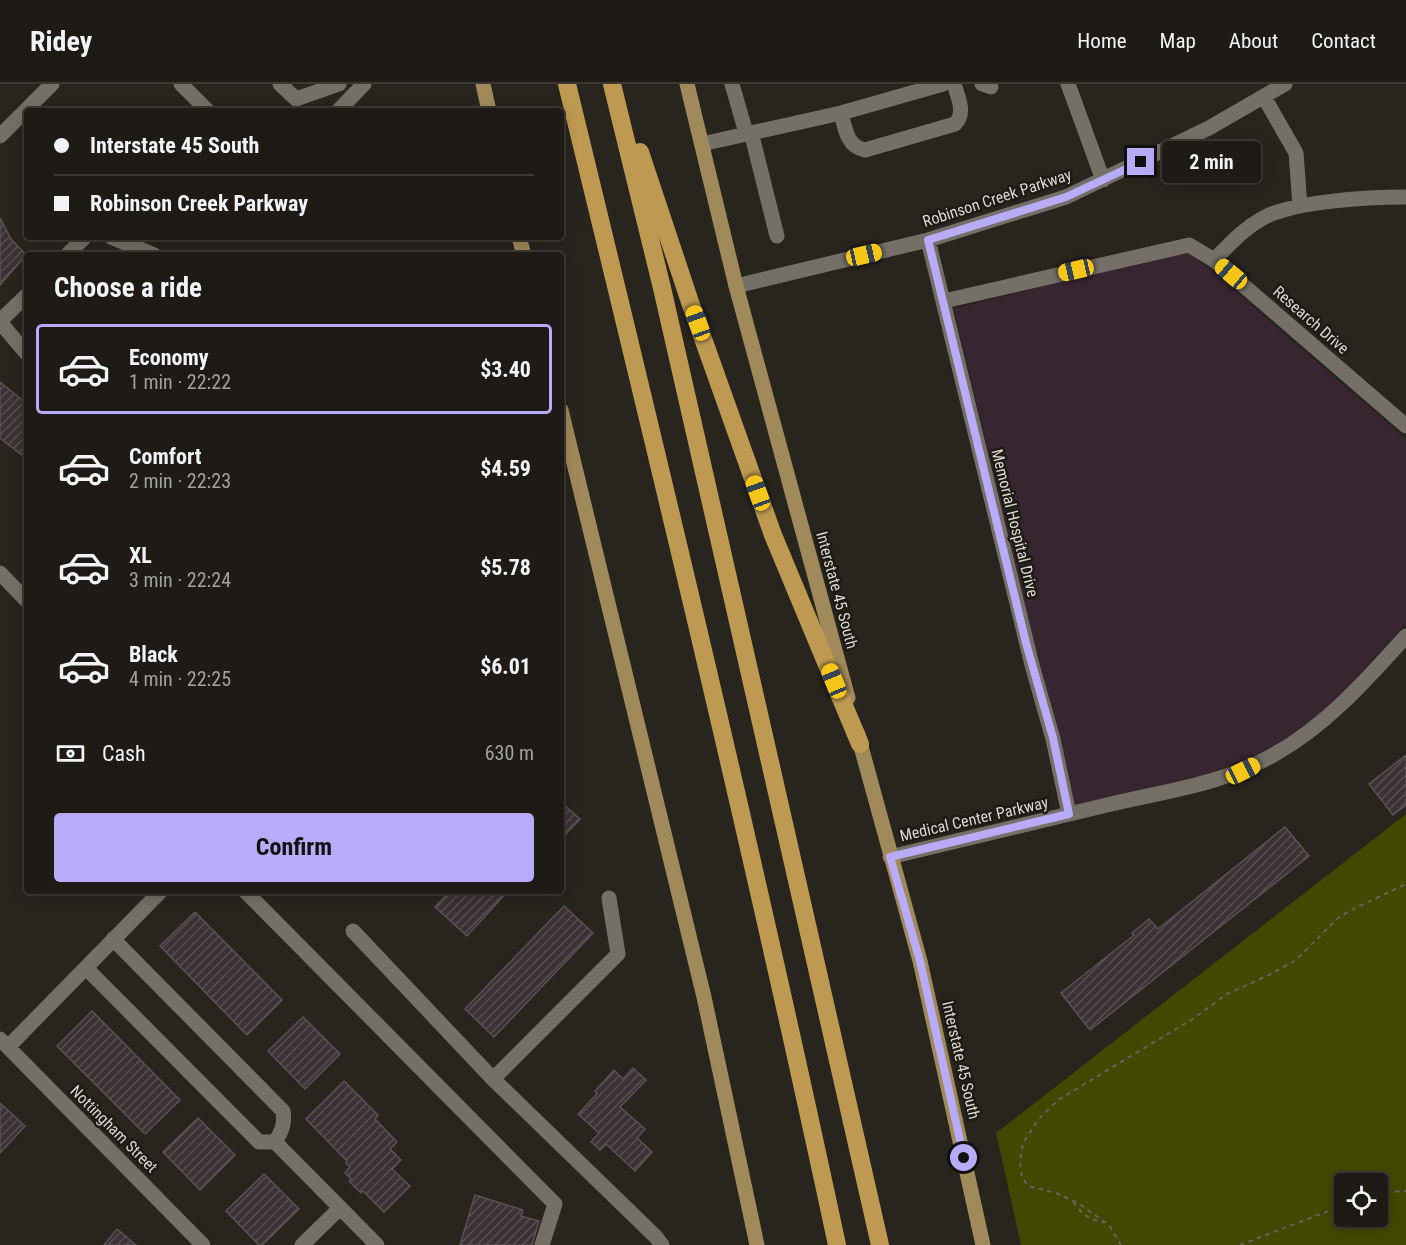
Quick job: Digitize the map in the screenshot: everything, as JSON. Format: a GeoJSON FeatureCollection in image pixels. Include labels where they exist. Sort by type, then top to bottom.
{"type":"FeatureCollection","features":[{"type":"Feature","properties":{"kind":"highway"},"geometry":{"type":"LineString","coordinates":[[567,84],[785,1004],[837,1245]]}},
{"type":"Feature","properties":{"kind":"highway"},"geometry":{"type":"LineString","coordinates":[[612,84],[662,288],[880,1245]]}},
{"type":"Feature","properties":{"kind":"highway"},"geometry":{"type":"LineString","coordinates":[[620,84],[628,118],[686,291],[770,524],[860,744]]}},
{"type":"Feature","properties":{"kind":"main road"},"geometry":{"type":"LineString","coordinates":[[483,84],[488,108]]}},
{"type":"Feature","properties":{"kind":"main road","name":"Interstate 45 South"},"geometry":{"type":"LineString","coordinates":[[687,84],[736,286],[920,961],[983,1245]]}},
{"type":"Feature","properties":{"kind":"main road"},"geometry":{"type":"LineString","coordinates":[[564,422],[704,997],[757,1245]]}},
{"type":"Feature","properties":{"kind":"street"},"geometry":{"type":"LineString","coordinates":[[28,108],[52,84]]}},
{"type":"Feature","properties":{"kind":"street"},"geometry":{"type":"LineString","coordinates":[[181,84],[205,108]]}},
{"type":"Feature","properties":{"kind":"street"},"geometry":{"type":"LineString","coordinates":[[280,84],[306,108]]}},
{"type":"Feature","properties":{"kind":"street"},"geometry":{"type":"LineString","coordinates":[[296,99],[339,84]]}},
{"type":"Feature","properties":{"kind":"street"},"geometry":{"type":"LineString","coordinates":[[341,108],[364,84]]}},
{"type":"Feature","properties":{"kind":"street"},"geometry":{"type":"LineString","coordinates":[[732,84],[749,133],[777,236]]}},
{"type":"Feature","properties":{"kind":"street"},"geometry":{"type":"LineString","coordinates":[[702,144],[841,113],[943,84]]}},
{"type":"Feature","properties":{"kind":"street"},"geometry":{"type":"LineString","coordinates":[[841,113],[849,140],[856,148],[865,150],[955,124],[961,112],[954,84]]}},
{"type":"Feature","properties":{"kind":"street"},"geometry":{"type":"LineString","coordinates":[[1068,84],[1103,180]]}},
{"type":"Feature","properties":{"kind":"street","name":"Robinson Creek Parkway"},"geometry":{"type":"LineString","coordinates":[[736,286],[928,240],[1066,197],[1199,133],[1285,84]]}},
{"type":"Feature","properties":{"kind":"street"},"geometry":{"type":"LineString","coordinates":[[1264,97],[1296,153],[1300,206]]}},
{"type":"Feature","properties":{"kind":"street"},"geometry":{"type":"LineString","coordinates":[[0,136],[24,112]]}},
{"type":"Feature","properties":{"kind":"street"},"geometry":{"type":"LineString","coordinates":[[1214,260],[1238,234],[1265,217],[1300,206],[1379,197],[1406,197]]}},
{"type":"Feature","properties":{"kind":"street"},"geometry":{"type":"LineString","coordinates":[[70,252],[82,240]]}},
{"type":"Feature","properties":{"kind":"street"},"geometry":{"type":"LineString","coordinates":[[118,240],[147,252]]}},
{"type":"Feature","properties":{"kind":"street","name":"Memorial Hospital Drive"},"geometry":{"type":"LineString","coordinates":[[928,240],[1032,665],[1053,738],[1069,814]]}},
{"type":"Feature","properties":{"kind":"street","name":"Research Drive"},"geometry":{"type":"LineString","coordinates":[[944,301],[1189,245],[1214,260],[1406,426]]}},
{"type":"Feature","properties":{"kind":"street"},"geometry":{"type":"LineString","coordinates":[[24,298],[0,322],[24,350]]}},
{"type":"Feature","properties":{"kind":"street"},"geometry":{"type":"LineString","coordinates":[[0,573],[24,598]]}},
{"type":"Feature","properties":{"kind":"street","name":"Medical Center Parkway"},"geometry":{"type":"LineString","coordinates":[[890,857],[1069,814],[1199,786],[1243,771],[1308,733],[1343,702],[1406,636]]}},
{"type":"Feature","properties":{"kind":"street"},"geometry":{"type":"LineString","coordinates":[[4,1043],[86,968],[158,894]]}},
{"type":"Feature","properties":{"kind":"street"},"geometry":{"type":"LineString","coordinates":[[248,894],[555,1204],[542,1245]]}},
{"type":"Feature","properties":{"kind":"street"},"geometry":{"type":"LineString","coordinates":[[493,1079],[618,954],[609,898]]}},
{"type":"Feature","properties":{"kind":"street"},"geometry":{"type":"LineString","coordinates":[[352,931],[493,1079],[662,1245]]}},
{"type":"Feature","properties":{"kind":"street"},"geometry":{"type":"LineString","coordinates":[[113,939],[283,1111],[285,1121],[283,1130],[275,1142]]}},
{"type":"Feature","properties":{"kind":"street"},"geometry":{"type":"LineString","coordinates":[[86,968],[259,1142],[275,1142],[377,1245]]}},
{"type":"Feature","properties":{"kind":"street","name":"Nottingham Street"},"geometry":{"type":"LineString","coordinates":[[4,1043],[203,1245]]}},
{"type":"Feature","properties":{"kind":"street"},"geometry":{"type":"LineString","coordinates":[[302,1245],[340,1208]]}},
{"type":"Feature","properties":{"kind":"path"},"geometry":{"type":"LineString","coordinates":[[1121,1245],[1105,1222],[1056,1193],[1028,1186],[1022,1177],[1020,1163],[1023,1143],[1038,1120],[1058,1100],[1191,1020],[1227,994],[1296,960],[1339,917],[1406,884]]}},
{"type":"Feature","properties":{"kind":"path"},"geometry":{"type":"LineString","coordinates":[[1388,1192],[1406,1191]]}},
{"type":"Feature","properties":{"kind":"path"},"geometry":{"type":"LineString","coordinates":[[1072,1201],[1090,1219],[1095,1222],[1105,1222]]}},
{"type":"Feature","properties":{"kind":"path"},"geometry":{"type":"LineString","coordinates":[[1240,1245],[1334,1209]]}},
{"type":"Feature","properties":{"kind":"shaded area"},"geometry":{"type":"Polygon","coordinates":[[[1187,250],[1406,439],[1406,623],[1328,708],[1302,729],[1263,753],[1206,777],[1073,806],[954,309],[1187,250]]]}},
{"type":"Feature","properties":{"kind":"green space"},"geometry":{"type":"Polygon","coordinates":[[[1406,814],[1406,1245],[1021,1245],[996,1133],[1406,814]]]}},
{"type":"Feature","properties":{"kind":"building"},"geometry":{"type":"Polygon","coordinates":[[[0,218],[11,239],[24,253],[24,257],[0,285],[0,218]]]}},
{"type":"Feature","properties":{"kind":"building"},"geometry":{"type":"Polygon","coordinates":[[[0,382],[24,402],[24,457],[0,438],[0,382]]]}},
{"type":"Feature","properties":{"kind":"building"},"geometry":{"type":"Polygon","coordinates":[[[1406,755],[1406,805],[1393,815],[1369,784],[1406,755]]]}},
{"type":"Feature","properties":{"kind":"building"},"geometry":{"type":"Polygon","coordinates":[[[564,805],[580,819],[564,836],[564,805]]]}},
{"type":"Feature","properties":{"kind":"building"},"geometry":{"type":"Polygon","coordinates":[[[1285,827],[1309,856],[1090,1030],[1061,993],[1134,935],[1132,933],[1149,919],[1158,929],[1285,827]]]}},
{"type":"Feature","properties":{"kind":"building"},"geometry":{"type":"Polygon","coordinates":[[[447,894],[505,894],[467,936],[435,907],[447,894]]]}},
{"type":"Feature","properties":{"kind":"building"},"geometry":{"type":"Polygon","coordinates":[[[564,906],[593,933],[494,1037],[465,1009],[564,906]]]}},
{"type":"Feature","properties":{"kind":"building"},"geometry":{"type":"Polygon","coordinates":[[[195,912],[282,1000],[247,1035],[160,946],[195,912]]]}},
{"type":"Feature","properties":{"kind":"building"},"geometry":{"type":"Polygon","coordinates":[[[92,1011],[180,1100],[145,1134],[57,1046],[92,1011]]]}},
{"type":"Feature","properties":{"kind":"building"},"geometry":{"type":"Polygon","coordinates":[[[303,1017],[340,1054],[305,1089],[268,1051],[303,1017]]]}},
{"type":"Feature","properties":{"kind":"building"},"geometry":{"type":"Polygon","coordinates":[[[633,1068],[646,1080],[620,1107],[645,1129],[637,1138],[652,1152],[635,1171],[606,1144],[600,1150],[591,1142],[599,1133],[578,1114],[597,1094],[595,1091],[614,1070],[623,1079],[633,1068]]]}},
{"type":"Feature","properties":{"kind":"building"},"geometry":{"type":"Polygon","coordinates":[[[344,1081],[378,1115],[375,1119],[397,1142],[390,1149],[401,1160],[392,1169],[410,1186],[384,1212],[349,1181],[351,1179],[345,1173],[350,1167],[347,1161],[306,1119],[344,1081]]]}},
{"type":"Feature","properties":{"kind":"building"},"geometry":{"type":"Polygon","coordinates":[[[0,1103],[25,1126],[0,1153],[0,1103]]]}},
{"type":"Feature","properties":{"kind":"building"},"geometry":{"type":"Polygon","coordinates":[[[198,1118],[235,1155],[200,1190],[163,1152],[198,1118]]]}},
{"type":"Feature","properties":{"kind":"building"},"geometry":{"type":"Polygon","coordinates":[[[264,1174],[299,1209],[262,1245],[259,1245],[226,1211],[264,1174]]]}},
{"type":"Feature","properties":{"kind":"building"},"geometry":{"type":"Polygon","coordinates":[[[475,1195],[523,1210],[521,1216],[539,1221],[532,1245],[460,1245],[475,1195]]]}},
{"type":"Feature","properties":{"kind":"building"},"geometry":{"type":"Polygon","coordinates":[[[117,1229],[136,1245],[104,1245],[117,1229]]]}},
{"type":"Feature","properties":{"kind":"route"},"geometry":{"type":"LineString","coordinates":[[964,1158],[920,961],[890,857],[1069,814],[1053,738],[1026,643],[928,240],[1066,197],[1141,162]]}}]}
